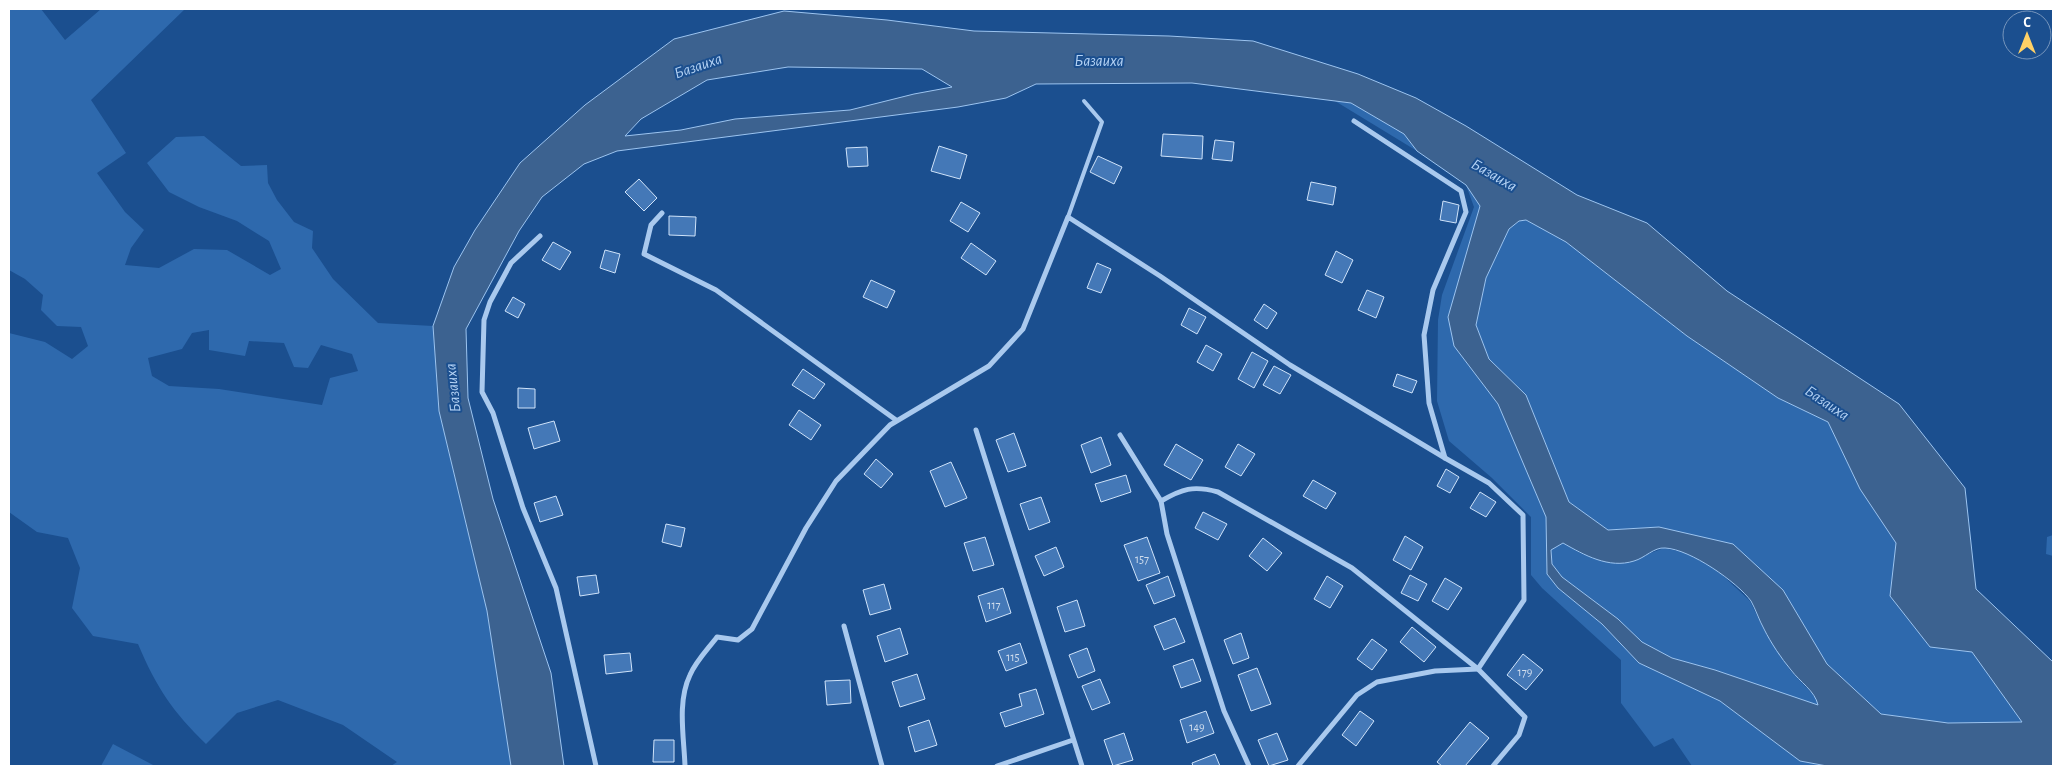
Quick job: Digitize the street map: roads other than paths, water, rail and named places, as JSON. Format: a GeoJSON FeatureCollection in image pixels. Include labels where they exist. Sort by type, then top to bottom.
{"type":"FeatureCollection","features":[{"type":"Feature","properties":{"kind":"street"},"geometry":{"type":"LineString","coordinates":[[1354,121],[1461,191],[1466,212],[1433,290],[1424,335],[1429,403],[1445,458]]}},
{"type":"Feature","properties":{"kind":"street"},"geometry":{"type":"LineString","coordinates":[[662,213],[651,225],[644,254],[716,290],[896,420]]}},
{"type":"Feature","properties":{"kind":"street"},"geometry":{"type":"LineString","coordinates":[[685,766],[682,707],[690,676],[717,637],[738,640],[752,629],[806,528],[836,481],[890,425],[989,366],[1023,329],[1068,217],[1160,276],[1290,365],[1489,483],[1523,515],[1524,600],[1478,669]]}},
{"type":"Feature","properties":{"kind":"street"},"geometry":{"type":"LineString","coordinates":[[540,236],[511,263],[490,302],[484,320],[482,392],[492,413],[523,508],[556,588],[596,766]]}},
{"type":"Feature","properties":{"kind":"street"},"geometry":{"type":"LineString","coordinates":[[976,430],[1082,766]]}},
{"type":"Feature","properties":{"kind":"street"},"geometry":{"type":"LineString","coordinates":[[1120,435],[1161,501],[1167,534],[1224,711],[1249,766]]}},
{"type":"Feature","properties":{"kind":"street"},"geometry":{"type":"LineString","coordinates":[[1161,501],[1178,491],[1202,487],[1218,492],[1352,568],[1478,669],[1525,717],[1519,735],[1493,766]]}},
{"type":"Feature","properties":{"kind":"street"},"geometry":{"type":"LineString","coordinates":[[844,626],[882,766]]}},
{"type":"Feature","properties":{"kind":"street"},"geometry":{"type":"LineString","coordinates":[[1298,766],[1357,696],[1377,682],[1435,671],[1478,669]]}},
{"type":"Feature","properties":{"kind":"street"},"geometry":{"type":"LineString","coordinates":[[997,766],[1073,740]]}},
{"type":"Feature","properties":{"kind":"lane"},"geometry":{"type":"LineString","coordinates":[[1068,217],[1102,122],[1084,101]]}},
{"type":"Feature","properties":{"kind":"water","name":"Базаиха"},"geometry":{"type":"Polygon","coordinates":[[[784,11],[887,20],[974,31],[1169,36],[1253,41],[1358,74],[1416,98],[1466,126],[1577,195],[1647,223],[1727,291],[1899,404],[1965,488],[1976,589],[2053,662],[2053,766],[1827,766],[1800,761],[1720,701],[1639,663],[1602,624],[1558,588],[1547,574],[1546,517],[1498,404],[1454,346],[1448,317],[1480,206],[1466,185],[1417,151],[1404,134],[1351,103],[1192,83],[1036,84],[1006,98],[958,107],[617,151],[584,164],[542,197],[519,231],[466,329],[468,398],[493,499],[551,673],[564,766],[511,766],[487,611],[439,411],[433,326],[454,267],[475,230],[520,163],[585,105],[674,39],[784,11]],[[788,67],[707,80],[641,119],[625,136],[681,130],[735,119],[850,110],[914,94],[952,87],[922,69],[788,67]],[[1526,220],[1519,221],[1509,229],[1486,278],[1476,325],[1489,359],[1526,395],[1569,502],[1608,530],[1659,527],[1733,544],[1783,590],[1827,664],[1881,714],[1948,723],[2022,722],[1972,652],[1930,647],[1890,596],[1896,543],[1860,489],[1828,422],[1778,398],[1687,336],[1566,242],[1526,220]],[[1563,543],[1551,550],[1552,564],[1562,577],[1618,619],[1642,642],[1672,658],[1715,670],[1818,705],[1811,691],[1776,650],[1762,626],[1751,601],[1724,576],[1700,560],[1665,548],[1657,549],[1642,558],[1625,563],[1597,560],[1563,543]]]}}]}
